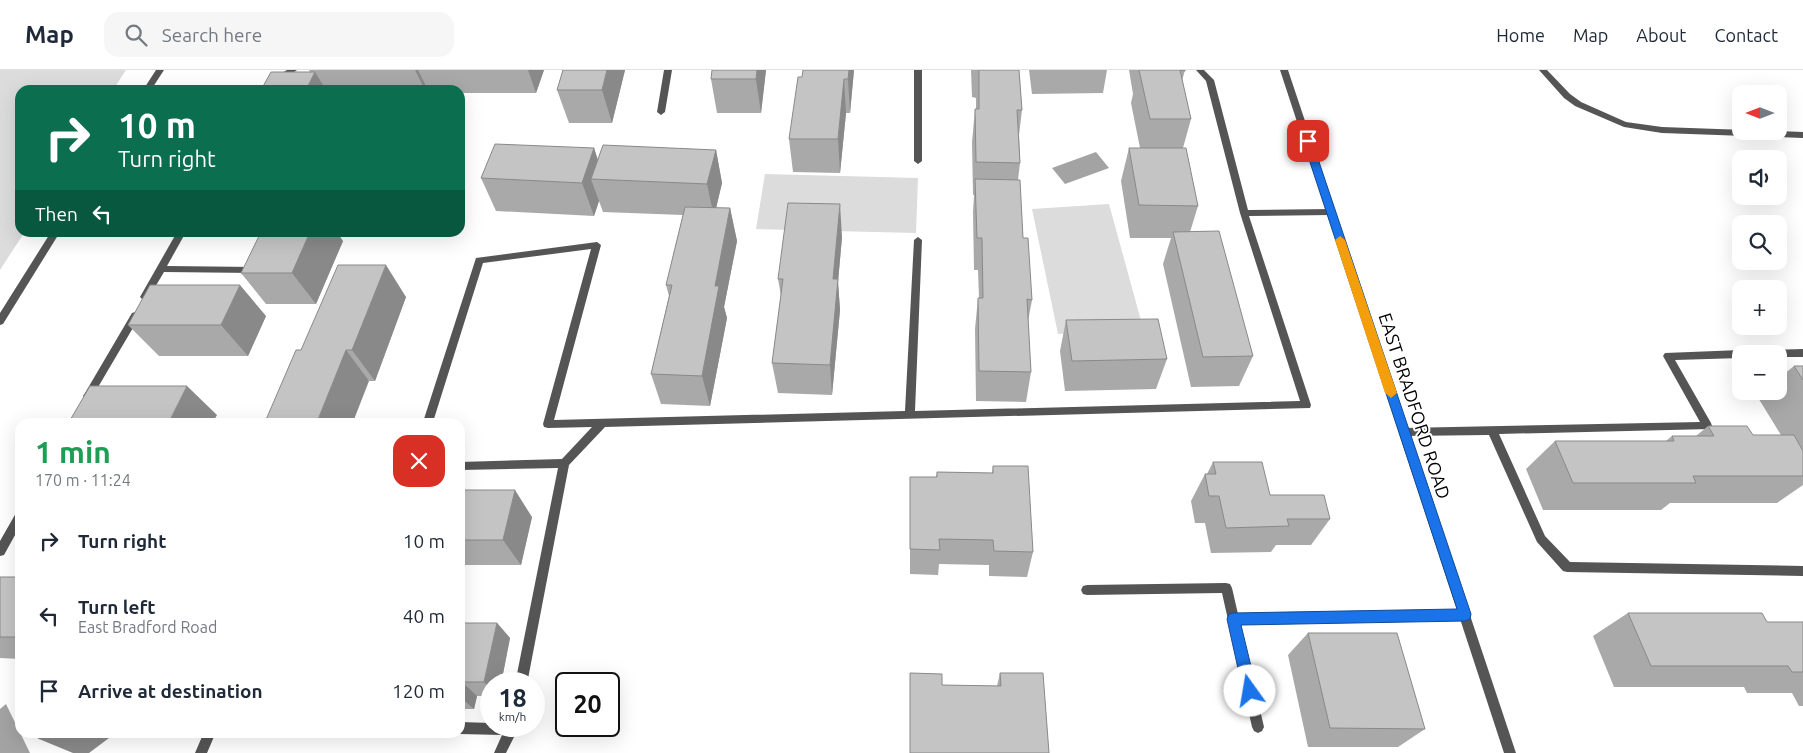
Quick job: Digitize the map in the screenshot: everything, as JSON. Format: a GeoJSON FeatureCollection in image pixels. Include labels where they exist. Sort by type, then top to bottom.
{"type":"FeatureCollection","features":[{"type":"Feature","properties":{"kind":"street"},"geometry":{"type":"LineString","coordinates":[[150,85],[160,70]]}},
{"type":"Feature","properties":{"kind":"street"},"geometry":{"type":"LineString","coordinates":[[272,85],[293,70]]}},
{"type":"Feature","properties":{"kind":"street"},"geometry":{"type":"LineString","coordinates":[[660,112],[668,70]]}},
{"type":"Feature","properties":{"kind":"street"},"geometry":{"type":"LineString","coordinates":[[918,70],[918,161]]}},
{"type":"Feature","properties":{"kind":"street"},"geometry":{"type":"LineString","coordinates":[[429,418],[478,260],[597,245],[548,424],[1306,405],[1244,213],[1210,80],[1200,70]]}},
{"type":"Feature","properties":{"kind":"street","name":"EAST BRADFORD ROAD"},"geometry":{"type":"LineString","coordinates":[[1284,70],[1510,753]]}},
{"type":"Feature","properties":{"kind":"street"},"geometry":{"type":"LineString","coordinates":[[1543,70],[1567,96],[1578,104],[1624,124],[1662,130],[1803,135]]}},
{"type":"Feature","properties":{"kind":"street"},"geometry":{"type":"LineString","coordinates":[[1244,213],[1331,212]]}},
{"type":"Feature","properties":{"kind":"street"},"geometry":{"type":"LineString","coordinates":[[0,321],[53,237]]}},
{"type":"Feature","properties":{"kind":"street"},"geometry":{"type":"LineString","coordinates":[[83,406],[179,237]]}},
{"type":"Feature","properties":{"kind":"street"},"geometry":{"type":"LineString","coordinates":[[910,415],[918,240]]}},
{"type":"Feature","properties":{"kind":"street"},"geometry":{"type":"LineString","coordinates":[[161,269],[269,270]]}},
{"type":"Feature","properties":{"kind":"street"},"geometry":{"type":"LineString","coordinates":[[1787,353],[1803,353]]}},
{"type":"Feature","properties":{"kind":"street"},"geometry":{"type":"LineString","coordinates":[[1404,432],[1707,426],[1668,356],[1732,354]]}},
{"type":"Feature","properties":{"kind":"street"},"geometry":{"type":"LineString","coordinates":[[523,672],[564,463],[602,423]]}},
{"type":"Feature","properties":{"kind":"street"},"geometry":{"type":"LineString","coordinates":[[1492,431],[1541,539],[1567,567],[1803,571]]}},
{"type":"Feature","properties":{"kind":"street"},"geometry":{"type":"LineString","coordinates":[[465,466],[564,463]]}},
{"type":"Feature","properties":{"kind":"street"},"geometry":{"type":"LineString","coordinates":[[0,551],[15,525]]}},
{"type":"Feature","properties":{"kind":"street"},"geometry":{"type":"LineString","coordinates":[[1087,590],[1226,588],[1258,728]]}},
{"type":"Feature","properties":{"kind":"street"},"geometry":{"type":"LineString","coordinates":[[1233,619],[1465,614]]}},
{"type":"Feature","properties":{"kind":"street"},"geometry":{"type":"LineString","coordinates":[[465,728],[480,728]]}},
{"type":"Feature","properties":{"kind":"street"},"geometry":{"type":"LineString","coordinates":[[500,753],[508,737]]}},
{"type":"Feature","properties":{"kind":"street"},"geometry":{"type":"LineString","coordinates":[[201,753],[207,738]]}},
{"type":"Feature","properties":{"kind":"shaded area"},"geometry":{"type":"Polygon","coordinates":[[[0,70],[126,70],[116,85],[15,85],[15,237],[21,237],[0,270],[0,70]]]}},
{"type":"Feature","properties":{"kind":"shaded area"},"geometry":{"type":"Polygon","coordinates":[[[1096,152],[1109,168],[1065,184],[1052,168],[1096,152]]]}},
{"type":"Feature","properties":{"kind":"shaded area"},"geometry":{"type":"Polygon","coordinates":[[[765,174],[918,178],[916,233],[756,229],[765,174]]]}},
{"type":"Feature","properties":{"kind":"shaded area"},"geometry":{"type":"Polygon","coordinates":[[[1109,204],[1143,328],[1058,334],[1032,209],[1109,204]]]}},
{"type":"Feature","properties":{"kind":"shaded area"},"geometry":{"type":"Polygon","coordinates":[[[6,704],[15,722],[15,738],[23,738],[30,753],[0,753],[0,709],[6,704]]]}},
{"type":"Feature","properties":{"kind":"building"},"geometry":{"type":"Polygon","coordinates":[[[563,70],[607,70],[602,90],[557,90],[563,70]]]}},
{"type":"Feature","properties":{"kind":"building"},"geometry":{"type":"Polygon","coordinates":[[[712,70],[757,70],[756,79],[711,79],[712,70]]]}},
{"type":"Feature","properties":{"kind":"building"},"geometry":{"type":"Polygon","coordinates":[[[803,70],[849,70],[848,79],[844,79],[838,139],[789,139],[798,77],[802,77],[803,70]]]}},
{"type":"Feature","properties":{"kind":"building"},"geometry":{"type":"Polygon","coordinates":[[[979,70],[1019,70],[1022,110],[1017,110],[1020,163],[976,162],[975,109],[979,109],[979,70]]]}},
{"type":"Feature","properties":{"kind":"building"},"geometry":{"type":"Polygon","coordinates":[[[1139,70],[1180,70],[1191,119],[1150,119],[1139,70]]]}},
{"type":"Feature","properties":{"kind":"building"},"geometry":{"type":"Polygon","coordinates":[[[271,72],[315,72],[308,85],[264,85],[271,72]]]}},
{"type":"Feature","properties":{"kind":"building"},"geometry":{"type":"Polygon","coordinates":[[[495,144],[594,148],[582,183],[481,178],[495,144]]]}},
{"type":"Feature","properties":{"kind":"building"},"geometry":{"type":"Polygon","coordinates":[[[603,145],[716,150],[707,184],[591,179],[603,145]]]}},
{"type":"Feature","properties":{"kind":"building"},"geometry":{"type":"Polygon","coordinates":[[[1129,148],[1186,148],[1198,206],[1139,205],[1129,148]]]}},
{"type":"Feature","properties":{"kind":"building"},"geometry":{"type":"Polygon","coordinates":[[[975,179],[1020,180],[1023,238],[1028,238],[1032,300],[1027,299],[1031,372],[979,371],[978,298],[983,298],[982,238],[977,238],[975,179]]]}},
{"type":"Feature","properties":{"kind":"building"},"geometry":{"type":"Polygon","coordinates":[[[788,203],[840,204],[833,279],[838,279],[830,365],[772,363],[783,279],[778,279],[788,203]]]}},
{"type":"Feature","properties":{"kind":"building"},"geometry":{"type":"Polygon","coordinates":[[[685,207],[730,208],[715,286],[719,286],[702,376],[651,374],[672,285],[666,285],[685,207]]]}},
{"type":"Feature","properties":{"kind":"building"},"geometry":{"type":"Polygon","coordinates":[[[1219,231],[1253,356],[1203,357],[1173,232],[1219,231]]]}},
{"type":"Feature","properties":{"kind":"building"},"geometry":{"type":"Polygon","coordinates":[[[259,237],[308,237],[292,273],[241,273],[259,237]]]}},
{"type":"Feature","properties":{"kind":"building"},"geometry":{"type":"Polygon","coordinates":[[[338,265],[386,265],[352,350],[346,350],[319,418],[267,418],[296,350],[301,350],[338,265]]]}},
{"type":"Feature","properties":{"kind":"building"},"geometry":{"type":"Polygon","coordinates":[[[150,285],[240,285],[221,325],[128,325],[150,285]]]}},
{"type":"Feature","properties":{"kind":"building"},"geometry":{"type":"Polygon","coordinates":[[[1158,319],[1167,359],[1072,361],[1066,320],[1158,319]]]}},
{"type":"Feature","properties":{"kind":"building"},"geometry":{"type":"Polygon","coordinates":[[[1794,366],[1803,366],[1803,380],[1794,366]]]}},
{"type":"Feature","properties":{"kind":"building"},"geometry":{"type":"Polygon","coordinates":[[[90,386],[187,386],[171,418],[71,418],[90,386]]]}},
{"type":"Feature","properties":{"kind":"building"},"geometry":{"type":"Polygon","coordinates":[[[1708,426],[1747,426],[1753,435],[1794,435],[1803,451],[1803,476],[1693,476],[1696,483],[1573,483],[1555,441],[1674,441],[1672,436],[1714,436],[1708,426]]]}},
{"type":"Feature","properties":{"kind":"building"},"geometry":{"type":"Polygon","coordinates":[[[1213,462],[1262,462],[1270,495],[1324,495],[1330,519],[1287,519],[1289,526],[1226,528],[1219,496],[1209,496],[1205,474],[1216,474],[1213,462]]]}},
{"type":"Feature","properties":{"kind":"building"},"geometry":{"type":"Polygon","coordinates":[[[993,466],[1028,466],[1033,552],[994,551],[993,540],[939,539],[940,550],[910,549],[910,477],[937,477],[937,472],[993,473],[993,466]]]}},
{"type":"Feature","properties":{"kind":"building"},"geometry":{"type":"Polygon","coordinates":[[[465,490],[515,490],[503,540],[465,540],[465,490]]]}},
{"type":"Feature","properties":{"kind":"building"},"geometry":{"type":"Polygon","coordinates":[[[0,577],[15,577],[15,637],[0,637],[0,577]]]}},
{"type":"Feature","properties":{"kind":"building"},"geometry":{"type":"Polygon","coordinates":[[[1628,613],[1762,613],[1767,622],[1803,622],[1803,672],[1792,672],[1788,666],[1651,666],[1628,613]]]}},
{"type":"Feature","properties":{"kind":"building"},"geometry":{"type":"Polygon","coordinates":[[[465,623],[497,623],[486,672],[480,672],[480,682],[465,682],[465,623]]]}},
{"type":"Feature","properties":{"kind":"building"},"geometry":{"type":"Polygon","coordinates":[[[1308,633],[1397,633],[1425,729],[1330,728],[1308,633]]]}},
{"type":"Feature","properties":{"kind":"building"},"geometry":{"type":"Polygon","coordinates":[[[910,673],[942,674],[942,685],[1001,686],[1000,673],[1043,673],[1049,753],[910,753],[910,673]]]}},
{"type":"Feature","properties":{"kind":"slow traffic"},"geometry":{"type":"LineString","coordinates":[[1340,240],[1391,393]]}},
{"type":"Feature","properties":{"kind":"route"},"geometry":{"type":"LineString","coordinates":[[1250,691],[1233,619],[1465,614],[1308,141]]}}]}
